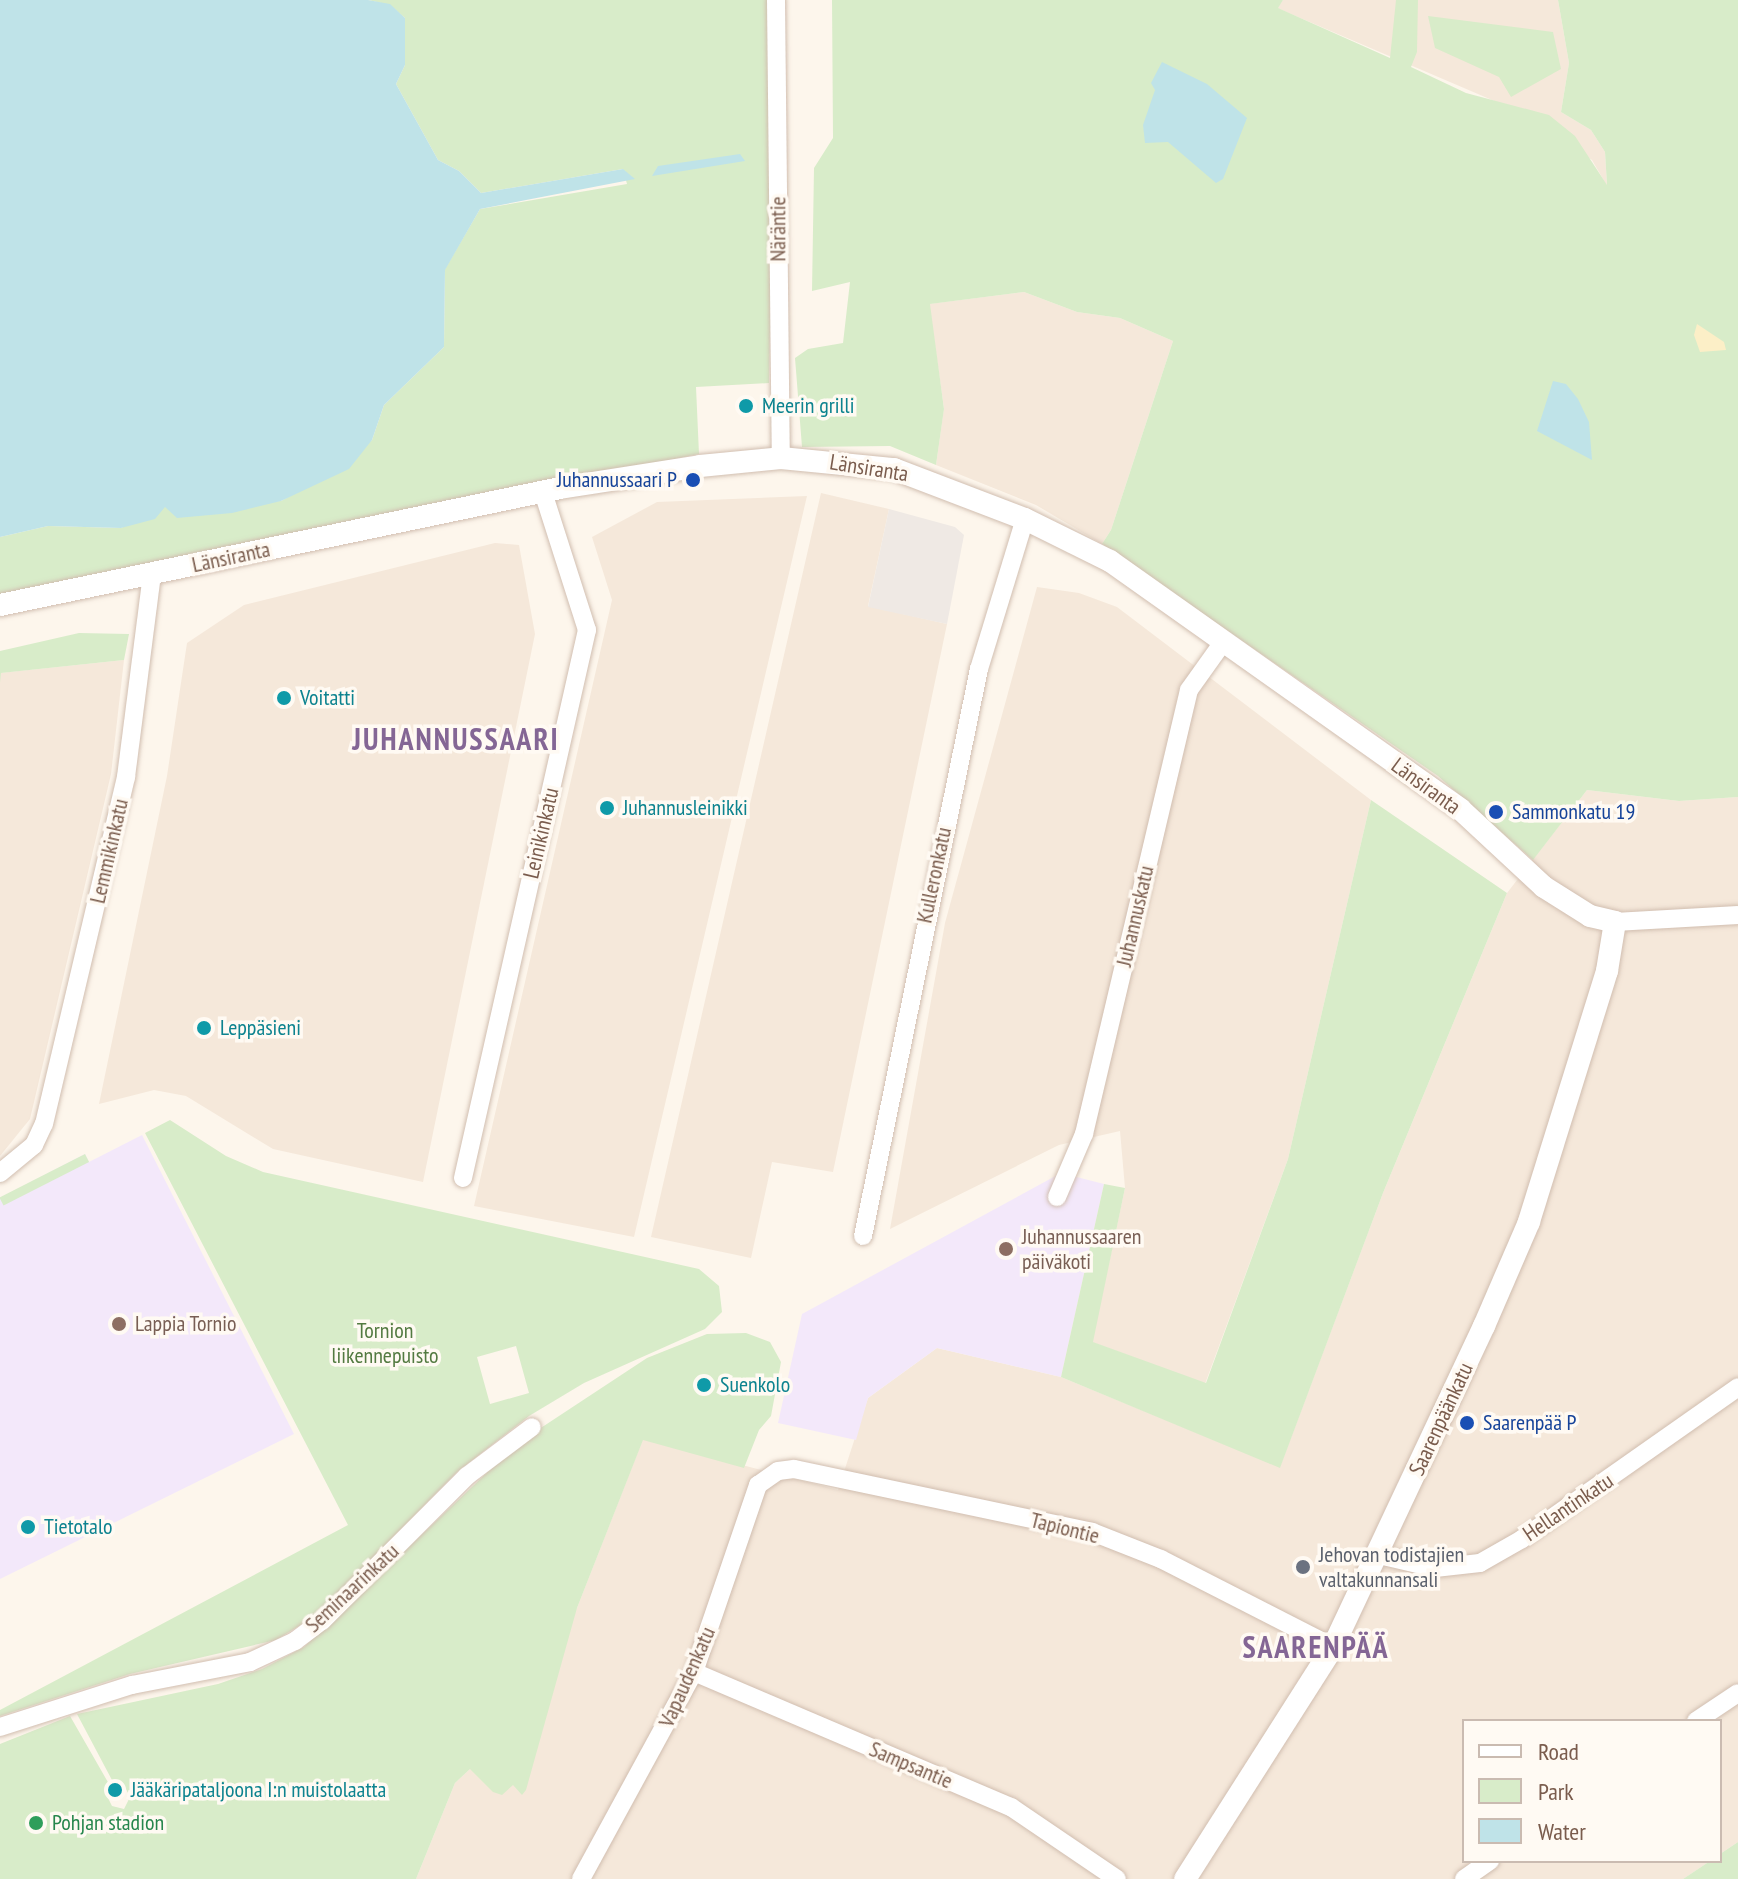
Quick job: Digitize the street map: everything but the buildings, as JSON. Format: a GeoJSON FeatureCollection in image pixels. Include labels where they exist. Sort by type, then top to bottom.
{"type":"FeatureCollection","features":[{"type":"Feature","properties":{"kind":"street","name":"Näräntie"},"geometry":{"type":"LineString","coordinates":[[776,0],[781,458]]}},
{"type":"Feature","properties":{"kind":"street","name":"Länsiranta"},"geometry":{"type":"LineString","coordinates":[[0,605],[543,492],[781,458],[894,469],[1025,519],[1110,561],[1460,809],[1544,887],[1590,916],[1615,922]]}},
{"type":"Feature","properties":{"kind":"street","name":"Leinikinkatu"},"geometry":{"type":"LineString","coordinates":[[463,1178],[587,630],[543,492]]}},
{"type":"Feature","properties":{"kind":"street","name":"Kulleronkatu"},"geometry":{"type":"LineString","coordinates":[[863,1236],[979,669],[1025,519]]}},
{"type":"Feature","properties":{"kind":"street","name":"Lemmikinkatu"},"geometry":{"type":"LineString","coordinates":[[0,1173],[34,1145],[44,1124],[126,777],[152,573]]}},
{"type":"Feature","properties":{"kind":"street","name":"Juhannuskatu"},"geometry":{"type":"LineString","coordinates":[[1057,1197],[1084,1134],[1189,690],[1224,641]]}},
{"type":"Feature","properties":{"kind":"street"},"geometry":{"type":"LineString","coordinates":[[1615,922],[1738,915]]}},
{"type":"Feature","properties":{"kind":"street","name":"Saarenpäänkatu"},"geometry":{"type":"LineString","coordinates":[[1185,1879],[1333,1647],[1379,1555],[1529,1222],[1607,971],[1615,922]]}},
{"type":"Feature","properties":{"kind":"street","name":"Hellantinkatu"},"geometry":{"type":"LineString","coordinates":[[1379,1555],[1435,1568],[1480,1563],[1522,1539],[1738,1387]]}},
{"type":"Feature","properties":{"kind":"street","name":"Seminaarinkatu"},"geometry":{"type":"LineString","coordinates":[[0,1727],[132,1685],[250,1662],[295,1641],[322,1621],[467,1476],[532,1427]]}},
{"type":"Feature","properties":{"kind":"street","name":"Tapiontie"},"geometry":{"type":"LineString","coordinates":[[778,1471],[794,1469],[1092,1532],[1161,1559],[1333,1647]]}},
{"type":"Feature","properties":{"kind":"street","name":"Vapaudenkatu"},"geometry":{"type":"LineString","coordinates":[[581,1879],[694,1672],[758,1485],[778,1471]]}},
{"type":"Feature","properties":{"kind":"street","name":"Sampsantie"},"geometry":{"type":"LineString","coordinates":[[694,1672],[1011,1807],[1117,1879]]}},
{"type":"Feature","properties":{"kind":"street"},"geometry":{"type":"LineString","coordinates":[[1699,1719],[1738,1693]]}},
{"type":"Feature","properties":{"kind":"street"},"geometry":{"type":"LineString","coordinates":[[1464,1879],[1487,1863]]}},
{"type":"Feature","properties":{"kind":"shaded area"},"geometry":{"type":"Polygon","coordinates":[[[1283,0],[1558,0],[1569,63],[1561,112],[1591,130],[1605,152],[1607,186],[1592,160],[1506,106],[1277,8],[1283,0]]]}},
{"type":"Feature","properties":{"kind":"shaded area"},"geometry":{"type":"Polygon","coordinates":[[[1024,292],[1077,312],[1120,318],[1173,341],[1111,530],[1102,544],[1036,505],[936,465],[944,408],[929,304],[1024,292]]]}},
{"type":"Feature","properties":{"kind":"shaded area"},"geometry":{"type":"Polygon","coordinates":[[[821,493],[889,509],[868,606],[947,624],[833,1172],[772,1162],[751,1258],[651,1237],[821,493]]]}},
{"type":"Feature","properties":{"kind":"shaded area"},"geometry":{"type":"Polygon","coordinates":[[[807,496],[634,1237],[474,1206],[612,600],[592,537],[657,502],[807,496]]]}},
{"type":"Feature","properties":{"kind":"shaded area"},"geometry":{"type":"Polygon","coordinates":[[[889,509],[955,527],[964,535],[947,624],[868,607],[889,509]]]}},
{"type":"Feature","properties":{"kind":"shaded area"},"geometry":{"type":"Polygon","coordinates":[[[495,543],[519,545],[535,634],[423,1182],[273,1149],[186,1096],[154,1090],[99,1104],[167,776],[187,643],[244,605],[495,543]]]}},
{"type":"Feature","properties":{"kind":"shaded area"},"geometry":{"type":"Polygon","coordinates":[[[1037,587],[1079,593],[1117,607],[1371,800],[1288,1159],[1205,1384],[1092,1342],[1125,1188],[1120,1131],[1059,1145],[890,1229],[945,923],[1037,587]]]}},
{"type":"Feature","properties":{"kind":"shaded area"},"geometry":{"type":"Polygon","coordinates":[[[124,660],[111,774],[30,1119],[0,1156],[0,673],[124,660]]]}},
{"type":"Feature","properties":{"kind":"shaded area"},"geometry":{"type":"Polygon","coordinates":[[[1587,790],[1679,801],[1738,797],[1738,1842],[1722,1853],[1722,1719],[1462,1719],[1462,1863],[1707,1863],[1683,1879],[416,1879],[455,1783],[471,1768],[577,1608],[643,1439],[838,1490],[868,1398],[937,1348],[1061,1377],[1280,1467],[1383,1193],[1507,893],[1587,790]]]}},
{"type":"Feature","properties":{"kind":"shaded area","name":"Lappia Tornio"},"geometry":{"type":"Polygon","coordinates":[[[142,1135],[294,1434],[0,1579],[0,1198],[85,1154],[89,1162],[142,1135]]]}},
{"type":"Feature","properties":{"kind":"shaded area","name":"Juhannussaaren päiväkoti"},"geometry":{"type":"Polygon","coordinates":[[[1061,1173],[1104,1184],[1061,1377],[937,1348],[868,1398],[856,1440],[778,1423],[802,1314],[1061,1173]]]}},
{"type":"Feature","properties":{"kind":"green space"},"geometry":{"type":"Polygon","coordinates":[[[368,0],[776,0],[769,383],[696,387],[699,454],[0,597],[0,537],[48,526],[121,528],[165,506],[281,501],[313,484],[372,440],[384,405],[444,347],[445,269],[480,209],[627,184],[623,169],[481,193],[459,171],[438,160],[396,84],[405,65],[405,18],[390,5],[368,0]]]}},
{"type":"Feature","properties":{"kind":"green space"},"geometry":{"type":"Polygon","coordinates":[[[832,0],[1283,0],[1278,8],[1390,58],[1396,0],[1418,0],[1417,52],[1411,67],[1466,93],[1549,115],[1575,136],[1607,185],[1605,152],[1591,130],[1561,112],[1569,63],[1558,0],[1738,0],[1738,797],[1679,801],[1587,790],[1533,860],[1438,776],[1102,544],[1111,530],[1173,341],[1120,318],[1077,312],[1024,292],[930,304],[944,409],[936,465],[890,446],[802,447],[795,358],[808,349],[843,343],[850,282],[812,291],[814,168],[833,138],[832,0]]]}},
{"type":"Feature","properties":{"kind":"green space"},"geometry":{"type":"Polygon","coordinates":[[[1428,16],[1553,32],[1561,69],[1511,97],[1499,77],[1435,48],[1428,16]]]}},
{"type":"Feature","properties":{"kind":"green space"},"geometry":{"type":"Polygon","coordinates":[[[79,633],[129,634],[124,660],[1,673],[0,683],[0,651],[79,633]]]}},
{"type":"Feature","properties":{"kind":"green space"},"geometry":{"type":"Polygon","coordinates":[[[1371,800],[1507,893],[1383,1193],[1280,1468],[1061,1377],[1104,1184],[1125,1188],[1093,1342],[1206,1383],[1288,1159],[1371,800]]]}},
{"type":"Feature","properties":{"kind":"green space","name":"Tornion liikennepuisto"},"geometry":{"type":"Polygon","coordinates":[[[170,1120],[226,1156],[263,1172],[699,1269],[719,1286],[722,1312],[705,1329],[584,1383],[529,1416],[457,1472],[315,1616],[276,1640],[130,1674],[0,1716],[0,1710],[348,1525],[145,1133],[170,1120]],[[516,1346],[477,1357],[490,1404],[529,1393],[516,1346]]]}},
{"type":"Feature","properties":{"kind":"green space"},"geometry":{"type":"Polygon","coordinates":[[[85,1154],[89,1162],[4,1206],[0,1197],[85,1154]]]}},
{"type":"Feature","properties":{"kind":"green space"},"geometry":{"type":"Polygon","coordinates":[[[746,1333],[770,1342],[781,1362],[771,1416],[759,1430],[744,1468],[643,1440],[577,1608],[526,1790],[522,1795],[513,1785],[502,1795],[493,1792],[470,1769],[455,1783],[416,1879],[0,1879],[0,1744],[70,1716],[109,1784],[106,1794],[112,1806],[124,1809],[130,1797],[125,1787],[113,1782],[77,1714],[218,1684],[262,1669],[304,1647],[518,1443],[647,1358],[707,1334],[746,1333]]]}},
{"type":"Feature","properties":{"kind":"green space"},"geometry":{"type":"Polygon","coordinates":[[[1738,1842],[1738,1879],[1683,1879],[1707,1863],[1722,1863],[1722,1853],[1738,1842]]]}},
{"type":"Feature","properties":{"kind":"sand"},"geometry":{"type":"Polygon","coordinates":[[[1697,324],[1724,342],[1726,350],[1700,352],[1694,335],[1697,324]]]}},
{"type":"Feature","properties":{"kind":"water"},"geometry":{"type":"Polygon","coordinates":[[[0,0],[368,0],[390,4],[405,18],[405,65],[396,84],[438,160],[459,171],[481,193],[623,169],[635,179],[480,209],[445,270],[444,347],[384,405],[372,440],[349,469],[281,501],[232,513],[177,518],[165,507],[155,519],[121,528],[48,526],[0,537],[0,0]]]}},
{"type":"Feature","properties":{"kind":"water"},"geometry":{"type":"Polygon","coordinates":[[[1162,62],[1207,84],[1247,118],[1223,179],[1216,183],[1168,142],[1145,143],[1143,125],[1155,90],[1151,83],[1162,62]]]}},
{"type":"Feature","properties":{"kind":"water"},"geometry":{"type":"Polygon","coordinates":[[[740,154],[745,161],[652,176],[658,166],[740,154]]]}},
{"type":"Feature","properties":{"kind":"water"},"geometry":{"type":"Polygon","coordinates":[[[1553,381],[1566,384],[1578,399],[1589,422],[1592,460],[1537,431],[1553,381]]]}},
{"type":"Feature","properties":{"kind":"place","name":"Meerin grilli"},"geometry":{"type":"Point","coordinates":[746,406]}},
{"type":"Feature","properties":{"kind":"place","name":"Juhannussaari P"},"geometry":{"type":"Point","coordinates":[693,480]}},
{"type":"Feature","properties":{"kind":"place","name":"Voitatti"},"geometry":{"type":"Point","coordinates":[284,698]}},
{"type":"Feature","properties":{"kind":"place","name":"Juhannusleinikki"},"geometry":{"type":"Point","coordinates":[607,808]}},
{"type":"Feature","properties":{"kind":"place","name":"Sammonkatu 19"},"geometry":{"type":"Point","coordinates":[1496,812]}},
{"type":"Feature","properties":{"kind":"place","name":"Leppäsieni"},"geometry":{"type":"Point","coordinates":[204,1028]}},
{"type":"Feature","properties":{"kind":"place","name":"Juhannussaaren päiväkoti"},"geometry":{"type":"Point","coordinates":[1006,1249]}},
{"type":"Feature","properties":{"kind":"place","name":"Lappia Tornio"},"geometry":{"type":"Point","coordinates":[119,1324]}},
{"type":"Feature","properties":{"kind":"place","name":"Suenkolo"},"geometry":{"type":"Point","coordinates":[704,1385]}},
{"type":"Feature","properties":{"kind":"place","name":"Saarenpää P"},"geometry":{"type":"Point","coordinates":[1467,1423]}},
{"type":"Feature","properties":{"kind":"place","name":"Tietotalo"},"geometry":{"type":"Point","coordinates":[28,1527]}},
{"type":"Feature","properties":{"kind":"place","name":"Jehovan todistajien valtakunnansali"},"geometry":{"type":"Point","coordinates":[1303,1567]}},
{"type":"Feature","properties":{"kind":"place","name":"Jääkäripataljoona I:n muistolaatta"},"geometry":{"type":"Point","coordinates":[115,1790]}},
{"type":"Feature","properties":{"kind":"place","name":"Pohjan stadion"},"geometry":{"type":"Point","coordinates":[36,1823]}},
{"type":"Feature","properties":{"kind":"district","name":"JUHANNUSSAARI"},"geometry":{"type":"Point","coordinates":[456,739]}},
{"type":"Feature","properties":{"kind":"district","name":"SAARENPÄÄ"},"geometry":{"type":"Point","coordinates":[1316,1647]}}]}
